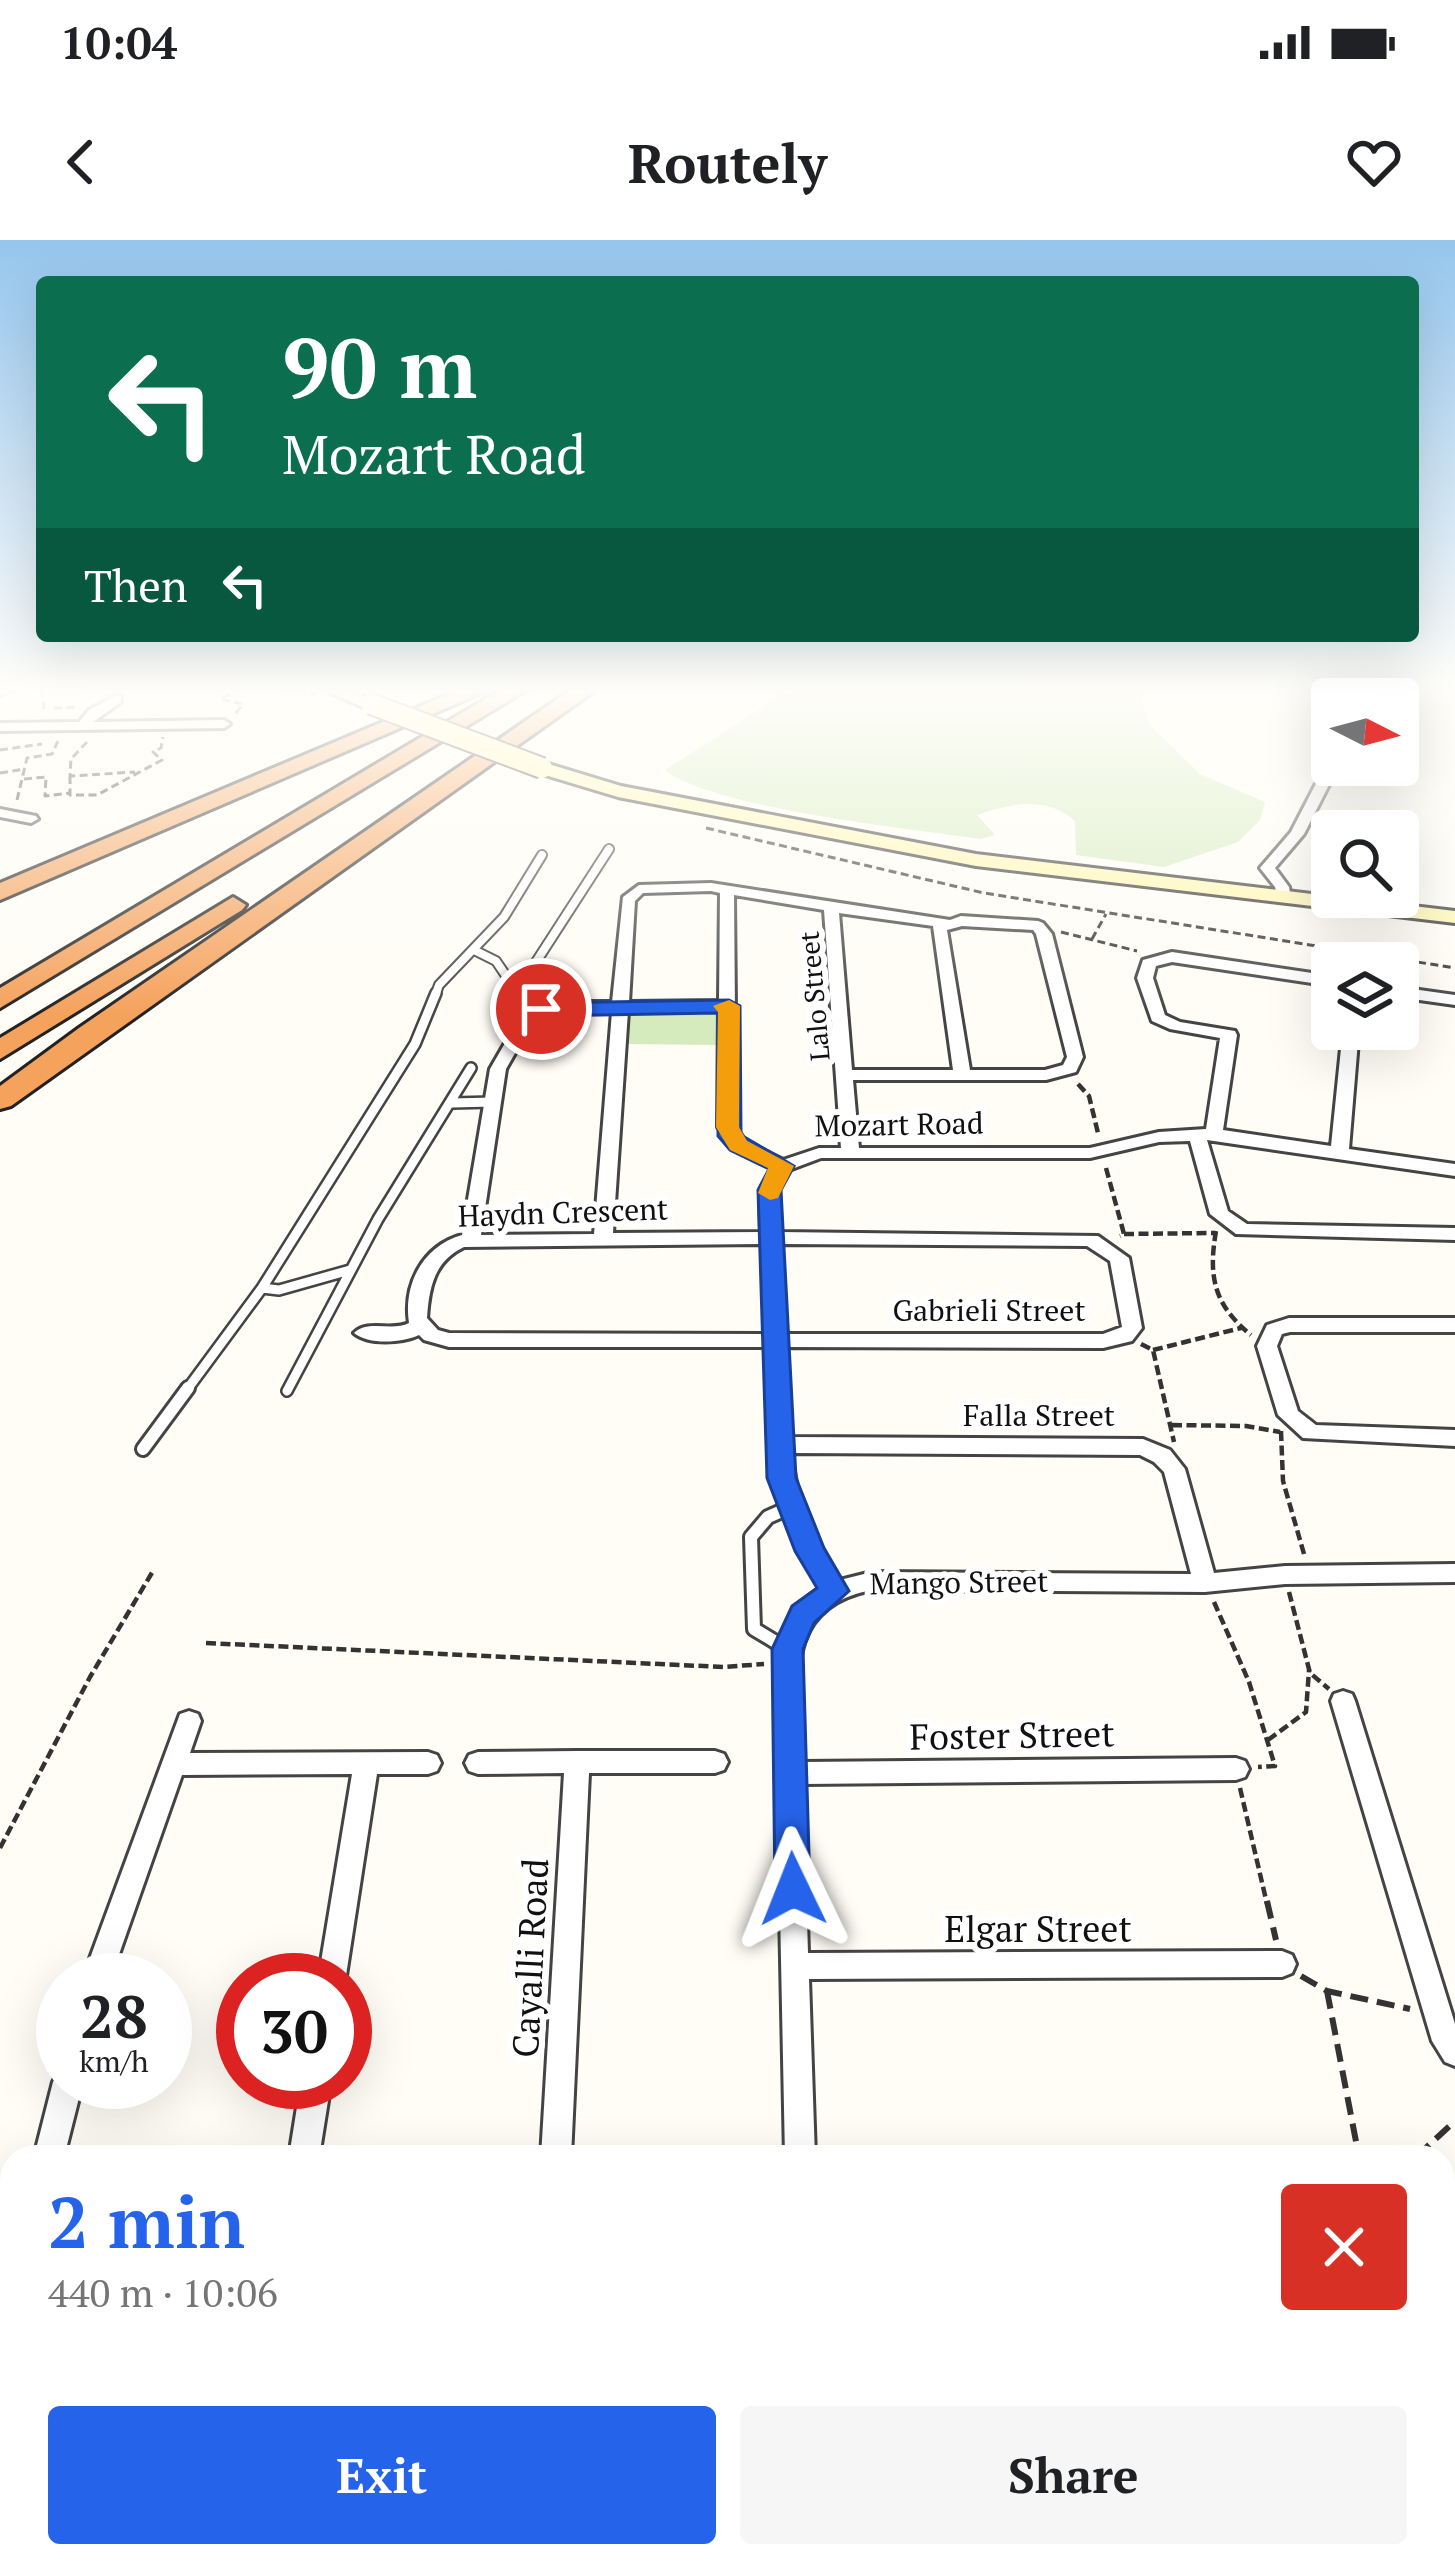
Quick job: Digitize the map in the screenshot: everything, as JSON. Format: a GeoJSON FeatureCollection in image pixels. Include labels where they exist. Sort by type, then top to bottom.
{"type":"FeatureCollection","features":[{"type":"Feature","properties":{"kind":"highway"},"geometry":{"type":"LineString","coordinates":[[0,880],[219,798]]}},
{"type":"Feature","properties":{"kind":"highway"},"geometry":{"type":"LineString","coordinates":[[0,892],[224,798]]}},
{"type":"Feature","properties":{"kind":"highway"},"geometry":{"type":"LineString","coordinates":[[0,1000],[336,798]]}},
{"type":"Feature","properties":{"kind":"highway"},"geometry":{"type":"LineString","coordinates":[[0,1050],[409,798]]}},
{"type":"Feature","properties":{"kind":"highway"},"geometry":{"type":"LineString","coordinates":[[0,1100],[429,798]]}},
{"type":"Feature","properties":{"kind":"main road"},"geometry":{"type":"LineString","coordinates":[[652,798],[976,860],[1455,917]]}},
{"type":"Feature","properties":{"kind":"street"},"geometry":{"type":"LineString","coordinates":[[1284,899],[1282,887],[1267,868],[1297,834],[1316,798]]}},
{"type":"Feature","properties":{"kind":"street"},"geometry":{"type":"LineString","coordinates":[[4,814],[31,819]]}},
{"type":"Feature","properties":{"kind":"street","name":"Lalo Street"},"geometry":{"type":"LineString","coordinates":[[620,1006],[631,894],[650,886],[728,890],[945,923],[1018,921],[1038,926]]}},
{"type":"Feature","properties":{"kind":"street"},"geometry":{"type":"LineString","coordinates":[[728,890],[730,1136],[738,1145],[782,1166]]}},
{"type":"Feature","properties":{"kind":"street","name":"Lalo Street"},"geometry":{"type":"LineString","coordinates":[[831,907],[850,1153]]}},
{"type":"Feature","properties":{"kind":"street"},"geometry":{"type":"LineString","coordinates":[[945,923],[939,932],[962,1075]]}},
{"type":"Feature","properties":{"kind":"street"},"geometry":{"type":"LineString","coordinates":[[845,1075],[1052,1075],[1075,1062],[1045,934],[1038,926]]}},
{"type":"Feature","properties":{"kind":"street"},"geometry":{"type":"LineString","coordinates":[[1311,978],[1159,958],[1146,966],[1145,979],[1158,1018],[1176,1026],[1234,1028],[1206,1134],[1217,1223],[1252,1232],[1455,1234]]}},
{"type":"Feature","properties":{"kind":"street"},"geometry":{"type":"LineString","coordinates":[[1419,995],[1455,1000]]}},
{"type":"Feature","properties":{"kind":"street"},"geometry":{"type":"LineString","coordinates":[[603,1240],[620,1006]]}},
{"type":"Feature","properties":{"kind":"street"},"geometry":{"type":"LineString","coordinates":[[471,1240],[503,1057],[525,1020],[535,1011],[729,1006]]}},
{"type":"Feature","properties":{"kind":"street"},"geometry":{"type":"LineString","coordinates":[[1340,1151],[1349,1050]]}},
{"type":"Feature","properties":{"kind":"street","name":"Mozart Road"},"geometry":{"type":"LineString","coordinates":[[834,1591],[810,1551],[782,1478],[770,1184],[782,1166],[808,1155],[850,1153],[1090,1153],[1159,1137],[1206,1134],[1455,1170]]}},
{"type":"Feature","properties":{"kind":"street","name":"Haydn Crescent"},"geometry":{"type":"LineString","coordinates":[[419,1326],[416,1314],[429,1262],[444,1246],[471,1240],[772,1238]]}},
{"type":"Feature","properties":{"kind":"street","name":"Gabrieli Street"},"geometry":{"type":"LineString","coordinates":[[772,1238],[1091,1240],[1119,1258],[1134,1320],[1126,1336],[1103,1341],[775,1341]]}},
{"type":"Feature","properties":{"kind":"street"},"geometry":{"type":"LineString","coordinates":[[1455,1325],[1289,1325],[1274,1330],[1267,1346],[1284,1424],[1330,1437],[1455,1438]]}},
{"type":"Feature","properties":{"kind":"street"},"geometry":{"type":"LineString","coordinates":[[364,1334],[405,1334],[419,1326],[448,1340],[775,1341]]}},
{"type":"Feature","properties":{"kind":"street","name":"Falla Street"},"geometry":{"type":"LineString","coordinates":[[779,1445],[1132,1446],[1162,1456]]}},
{"type":"Feature","properties":{"kind":"street"},"geometry":{"type":"LineString","coordinates":[[1162,1456],[1177,1476],[1204,1583]]}},
{"type":"Feature","properties":{"kind":"street","name":"Mango Street"},"geometry":{"type":"LineString","coordinates":[[787,1656],[802,1615],[834,1591],[872,1581],[1204,1583],[1298,1574],[1455,1573]]}},
{"type":"Feature","properties":{"kind":"street"},"geometry":{"type":"LineString","coordinates":[[787,1656],[800,2145]]}},
{"type":"Feature","properties":{"kind":"street"},"geometry":{"type":"LineString","coordinates":[[1343,1701],[1438,2015],[1455,2052]]}},
{"type":"Feature","properties":{"kind":"street"},"geometry":{"type":"LineString","coordinates":[[106,1953],[189,1721]]}},
{"type":"Feature","properties":{"kind":"street","name":"Cayalli Road"},"geometry":{"type":"LineString","coordinates":[[557,2145],[577,1762]]}},
{"type":"Feature","properties":{"kind":"street"},"geometry":{"type":"LineString","coordinates":[[478,1763],[715,1762]]}},
{"type":"Feature","properties":{"kind":"street"},"geometry":{"type":"LineString","coordinates":[[172,1765],[428,1763]]}},
{"type":"Feature","properties":{"kind":"street"},"geometry":{"type":"LineString","coordinates":[[336,1953],[366,1764]]}},
{"type":"Feature","properties":{"kind":"street","name":"Foster Street"},"geometry":{"type":"LineString","coordinates":[[790,1773],[1236,1769]]}},
{"type":"Feature","properties":{"kind":"street","name":"Elgar Street"},"geometry":{"type":"LineString","coordinates":[[795,1966],[1282,1964]]}},
{"type":"Feature","properties":{"kind":"street"},"geometry":{"type":"LineString","coordinates":[[53,2145],[62,2109]]}},
{"type":"Feature","properties":{"kind":"street"},"geometry":{"type":"LineString","coordinates":[[306,2145],[312,2109]]}},
{"type":"Feature","properties":{"kind":"lane"},"geometry":{"type":"LineString","coordinates":[[535,1011],[513,1000],[515,989],[609,849]]}},
{"type":"Feature","properties":{"kind":"lane"},"geometry":{"type":"LineString","coordinates":[[143,1449],[262,1288],[415,1044],[439,985],[476,951],[520,896],[542,855]]}},
{"type":"Feature","properties":{"kind":"lane"},"geometry":{"type":"LineString","coordinates":[[476,951],[496,961],[515,989]]}},
{"type":"Feature","properties":{"kind":"lane"},"geometry":{"type":"LineString","coordinates":[[286,1392],[350,1270],[471,1068]]}},
{"type":"Feature","properties":{"kind":"lane"},"geometry":{"type":"LineString","coordinates":[[452,1103],[493,1102]]}},
{"type":"Feature","properties":{"kind":"lane"},"geometry":{"type":"LineString","coordinates":[[262,1288],[279,1290],[350,1270]]}},
{"type":"Feature","properties":{"kind":"lane"},"geometry":{"type":"LineString","coordinates":[[787,1656],[754,1629],[751,1537],[757,1523],[793,1506]]}},
{"type":"Feature","properties":{"kind":"path"},"geometry":{"type":"LineString","coordinates":[[690,823],[815,858],[1106,914],[1455,968]]}},
{"type":"Feature","properties":{"kind":"path"},"geometry":{"type":"LineString","coordinates":[[1092,939],[1106,914]]}},
{"type":"Feature","properties":{"kind":"path"},"geometry":{"type":"LineString","coordinates":[[1038,926],[1159,958]]}},
{"type":"Feature","properties":{"kind":"path"},"geometry":{"type":"LineString","coordinates":[[1124,1234],[1217,1223],[1208,1269],[1216,1301],[1241,1328],[1267,1346]]}},
{"type":"Feature","properties":{"kind":"path"},"geometry":{"type":"LineString","coordinates":[[1126,1336],[1153,1350],[1241,1328]]}},
{"type":"Feature","properties":{"kind":"path"},"geometry":{"type":"LineString","coordinates":[[1153,1350],[1176,1440],[1162,1456]]}},
{"type":"Feature","properties":{"kind":"path"},"geometry":{"type":"LineString","coordinates":[[1172,1426],[1284,1424],[1282,1481],[1309,1670],[1306,1712],[1268,1740]]}},
{"type":"Feature","properties":{"kind":"path"},"geometry":{"type":"LineString","coordinates":[[0,1848],[90,1677],[153,1571]]}},
{"type":"Feature","properties":{"kind":"path"},"geometry":{"type":"LineString","coordinates":[[1204,1583],[1246,1666],[1274,1766],[1236,1769],[1282,1964],[1327,1991],[1438,2015]]}},
{"type":"Feature","properties":{"kind":"path"},"geometry":{"type":"LineString","coordinates":[[206,1643],[723,1667],[787,1656]]}},
{"type":"Feature","properties":{"kind":"path"},"geometry":{"type":"LineString","coordinates":[[1309,1670],[1343,1701]]}},
{"type":"Feature","properties":{"kind":"path"},"geometry":{"type":"LineString","coordinates":[[1327,1991],[1357,2145]]}},
{"type":"Feature","properties":{"kind":"path"},"geometry":{"type":"LineString","coordinates":[[1429,2145],[1455,2121]]}},
{"type":"Feature","properties":{"kind":"green space"},"geometry":{"type":"Polygon","coordinates":[[[734,798],[1255,798],[1265,802],[1260,820],[1238,842],[1164,867],[1076,855],[1075,821],[1040,805],[1015,805],[977,815],[995,835],[981,839],[734,798]]]}},
{"type":"Feature","properties":{"kind":"green space"},"geometry":{"type":"Polygon","coordinates":[[[639,1011],[711,1011],[721,1017],[722,1045],[624,1044],[626,1018],[639,1011]]]}},
{"type":"Feature","properties":{"kind":"slow traffic"},"geometry":{"type":"LineString","coordinates":[[723,1006],[729,1006],[727,1127],[738,1145],[782,1166],[772,1177],[770,1193]]}},
{"type":"Feature","properties":{"kind":"route"},"geometry":{"type":"LineString","coordinates":[[541,1009],[729,1006],[727,1127],[738,1145],[782,1166],[772,1177],[770,1190],[782,1478],[810,1551],[834,1591],[802,1615],[788,1649],[793,1889]]}}]}
